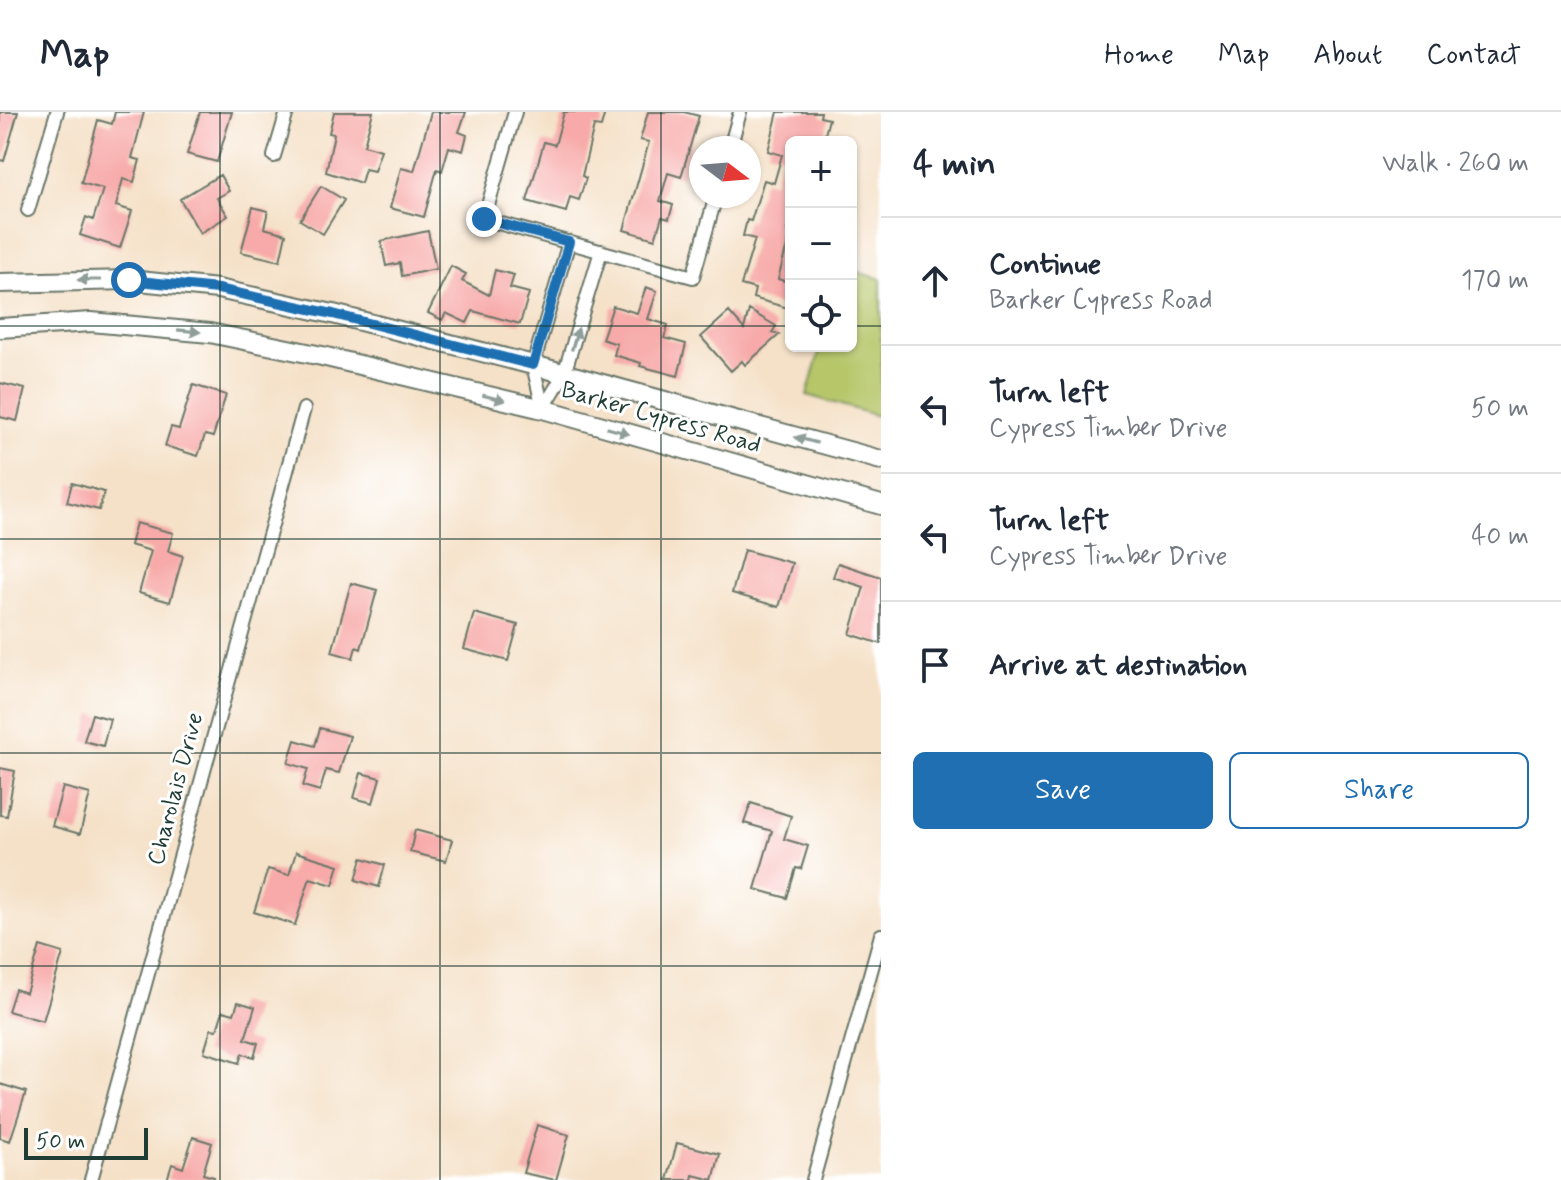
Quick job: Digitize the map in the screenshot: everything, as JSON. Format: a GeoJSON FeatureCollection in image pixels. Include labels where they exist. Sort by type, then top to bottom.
{"type":"FeatureCollection","features":[{"type":"Feature","properties":{"kind":"main road","name":"Barker Cypress Road"},"geometry":{"type":"LineString","coordinates":[[0,283],[129,280],[218,289],[333,314],[533,365],[881,460]]}},
{"type":"Feature","properties":{"kind":"main road","name":"Barker Cypress Road"},"geometry":{"type":"LineString","coordinates":[[0,328],[91,322],[210,333],[322,356],[543,409],[881,505]]}},
{"type":"Feature","properties":{"kind":"street"},"geometry":{"type":"LineString","coordinates":[[28,210],[57,112]]}},
{"type":"Feature","properties":{"kind":"street"},"geometry":{"type":"LineString","coordinates":[[274,156],[287,112]]}},
{"type":"Feature","properties":{"kind":"street"},"geometry":{"type":"LineString","coordinates":[[515,112],[484,219],[693,277],[713,208]]}},
{"type":"Feature","properties":{"kind":"street"},"geometry":{"type":"LineString","coordinates":[[733,136],[740,112]]}},
{"type":"Feature","properties":{"kind":"street"},"geometry":{"type":"LineString","coordinates":[[543,409],[533,365],[569,242]]}},
{"type":"Feature","properties":{"kind":"street"},"geometry":{"type":"LineString","coordinates":[[543,409],[564,374],[601,251]]}},
{"type":"Feature","properties":{"kind":"street","name":"Charolais Drive"},"geometry":{"type":"LineString","coordinates":[[91,1180],[304,409]]}},
{"type":"Feature","properties":{"kind":"street"},"geometry":{"type":"LineString","coordinates":[[813,1180],[881,935]]}},
{"type":"Feature","properties":{"kind":"green space"},"geometry":{"type":"Polygon","coordinates":[[[857,272],[881,279],[881,417],[807,395],[819,352],[857,352],[857,272]]]}},
{"type":"Feature","properties":{"kind":"building"},"geometry":{"type":"Polygon","coordinates":[[[0,112],[18,112],[4,161],[0,160],[0,112]]]}},
{"type":"Feature","properties":{"kind":"building"},"geometry":{"type":"Polygon","coordinates":[[[115,112],[144,112],[132,158],[140,160],[134,182],[123,179],[116,206],[132,211],[120,248],[80,235],[86,217],[93,220],[103,189],[81,183],[98,120],[112,124],[115,112]]]}},
{"type":"Feature","properties":{"kind":"building"},"geometry":{"type":"Polygon","coordinates":[[[200,112],[232,112],[217,162],[187,154],[200,112]]]}},
{"type":"Feature","properties":{"kind":"building"},"geometry":{"type":"Polygon","coordinates":[[[334,112],[373,112],[364,145],[381,150],[374,171],[365,169],[361,183],[326,172],[334,134],[329,133],[334,112]]]}},
{"type":"Feature","properties":{"kind":"building"},"geometry":{"type":"Polygon","coordinates":[[[431,112],[466,112],[459,132],[467,135],[463,151],[449,147],[442,171],[437,169],[424,217],[390,208],[401,168],[414,171],[431,112]]]}},
{"type":"Feature","properties":{"kind":"building"},"geometry":{"type":"Polygon","coordinates":[[[564,112],[605,112],[601,127],[594,126],[582,176],[586,178],[579,200],[570,197],[566,212],[527,201],[544,142],[555,145],[564,112]]]}},
{"type":"Feature","properties":{"kind":"building"},"geometry":{"type":"Polygon","coordinates":[[[648,112],[684,112],[699,116],[693,136],[689,136],[689,150],[681,177],[668,173],[660,201],[673,205],[669,219],[662,217],[655,239],[624,230],[649,142],[640,140],[648,112]]]}},
{"type":"Feature","properties":{"kind":"building"},"geometry":{"type":"Polygon","coordinates":[[[778,112],[821,112],[820,117],[829,119],[825,136],[785,136],[785,253],[778,279],[785,281],[785,307],[753,298],[755,289],[741,285],[755,239],[743,236],[747,220],[751,221],[755,208],[761,208],[764,180],[774,183],[782,155],[768,151],[778,112]]]}},
{"type":"Feature","properties":{"kind":"building"},"geometry":{"type":"Polygon","coordinates":[[[220,175],[229,191],[217,198],[228,216],[200,233],[180,199],[220,175]]]}},
{"type":"Feature","properties":{"kind":"building"},"geometry":{"type":"Polygon","coordinates":[[[321,186],[344,200],[323,234],[300,220],[321,186]]]}},
{"type":"Feature","properties":{"kind":"building"},"geometry":{"type":"Polygon","coordinates":[[[253,207],[268,211],[264,228],[286,234],[280,261],[241,252],[253,207]]]}},
{"type":"Feature","properties":{"kind":"building"},"geometry":{"type":"Polygon","coordinates":[[[428,231],[436,269],[402,276],[400,263],[386,266],[381,241],[428,231]]]}},
{"type":"Feature","properties":{"kind":"building"},"geometry":{"type":"Polygon","coordinates":[[[451,266],[466,274],[462,281],[489,295],[495,270],[514,275],[510,288],[529,293],[520,324],[473,311],[467,323],[446,313],[442,320],[428,313],[451,266]]]}},
{"type":"Feature","properties":{"kind":"building"},"geometry":{"type":"Polygon","coordinates":[[[646,287],[657,291],[648,319],[668,325],[664,338],[686,344],[678,376],[614,355],[617,344],[602,339],[613,306],[637,313],[646,287]]]}},
{"type":"Feature","properties":{"kind":"building"},"geometry":{"type":"Polygon","coordinates":[[[749,310],[776,326],[772,333],[779,335],[745,365],[742,361],[731,371],[701,337],[729,312],[744,329],[749,310]]]}},
{"type":"Feature","properties":{"kind":"building"},"geometry":{"type":"Polygon","coordinates":[[[0,383],[25,389],[17,421],[0,417],[0,383]]]}},
{"type":"Feature","properties":{"kind":"building"},"geometry":{"type":"Polygon","coordinates":[[[193,385],[226,395],[213,437],[205,435],[198,456],[165,446],[171,427],[179,429],[193,385]]]}},
{"type":"Feature","properties":{"kind":"building"},"geometry":{"type":"Polygon","coordinates":[[[72,483],[104,492],[99,510],[67,502],[72,483]]]}},
{"type":"Feature","properties":{"kind":"building"},"geometry":{"type":"Polygon","coordinates":[[[136,523],[173,533],[168,551],[183,556],[170,602],[139,593],[151,551],[130,545],[136,523]]]}},
{"type":"Feature","properties":{"kind":"building"},"geometry":{"type":"Polygon","coordinates":[[[744,550],[792,563],[779,607],[732,593],[744,550]]]}},
{"type":"Feature","properties":{"kind":"building"},"geometry":{"type":"Polygon","coordinates":[[[838,563],[881,577],[881,644],[850,634],[864,587],[833,577],[838,563]]]}},
{"type":"Feature","properties":{"kind":"building"},"geometry":{"type":"Polygon","coordinates":[[[351,583],[377,590],[361,649],[356,647],[353,658],[332,652],[351,583]]]}},
{"type":"Feature","properties":{"kind":"building"},"geometry":{"type":"Polygon","coordinates":[[[474,613],[518,625],[508,661],[464,649],[474,613]]]}},
{"type":"Feature","properties":{"kind":"building"},"geometry":{"type":"Polygon","coordinates":[[[92,714],[110,719],[103,746],[84,741],[92,714]]]}},
{"type":"Feature","properties":{"kind":"building"},"geometry":{"type":"Polygon","coordinates":[[[320,728],[350,736],[339,773],[326,770],[320,791],[303,786],[308,769],[288,763],[295,740],[315,746],[320,728]]]}},
{"type":"Feature","properties":{"kind":"building"},"geometry":{"type":"Polygon","coordinates":[[[0,768],[15,771],[7,816],[0,815],[0,768]]]}},
{"type":"Feature","properties":{"kind":"building"},"geometry":{"type":"Polygon","coordinates":[[[361,773],[380,778],[373,803],[354,798],[361,773]]]}},
{"type":"Feature","properties":{"kind":"building"},"geometry":{"type":"Polygon","coordinates":[[[63,787],[90,794],[80,834],[52,826],[63,787]]]}},
{"type":"Feature","properties":{"kind":"building"},"geometry":{"type":"Polygon","coordinates":[[[751,803],[791,816],[784,839],[808,846],[801,869],[796,868],[787,898],[755,889],[772,831],[744,823],[751,803]]]}},
{"type":"Feature","properties":{"kind":"building"},"geometry":{"type":"Polygon","coordinates":[[[415,830],[452,840],[446,861],[410,852],[415,830]]]}},
{"type":"Feature","properties":{"kind":"building"},"geometry":{"type":"Polygon","coordinates":[[[296,852],[339,865],[333,885],[310,878],[295,925],[254,912],[268,869],[289,875],[296,852]]]}},
{"type":"Feature","properties":{"kind":"building"},"geometry":{"type":"Polygon","coordinates":[[[362,858],[385,865],[379,887],[356,880],[362,858]]]}},
{"type":"Feature","properties":{"kind":"building"},"geometry":{"type":"Polygon","coordinates":[[[40,946],[63,953],[43,1021],[8,1011],[15,989],[26,993],[40,946]]]}},
{"type":"Feature","properties":{"kind":"building"},"geometry":{"type":"Polygon","coordinates":[[[238,1002],[255,1007],[245,1039],[258,1043],[254,1057],[242,1054],[239,1063],[204,1052],[211,1029],[217,1030],[223,1011],[234,1014],[238,1002]]]}},
{"type":"Feature","properties":{"kind":"building"},"geometry":{"type":"Polygon","coordinates":[[[0,1084],[26,1092],[10,1141],[0,1138],[0,1084]]]}},
{"type":"Feature","properties":{"kind":"building"},"geometry":{"type":"Polygon","coordinates":[[[537,1125],[569,1135],[556,1180],[523,1173],[537,1125]]]}},
{"type":"Feature","properties":{"kind":"building"},"geometry":{"type":"Polygon","coordinates":[[[193,1137],[212,1143],[203,1174],[214,1177],[213,1180],[167,1180],[172,1164],[183,1168],[193,1137]]]}},
{"type":"Feature","properties":{"kind":"building"},"geometry":{"type":"Polygon","coordinates":[[[677,1143],[720,1154],[713,1180],[693,1175],[692,1180],[667,1180],[677,1143]]]}},
{"type":"Feature","properties":{"kind":"route"},"geometry":{"type":"LineString","coordinates":[[129,280],[218,289],[333,314],[533,365],[569,242],[484,219]]}}]}
